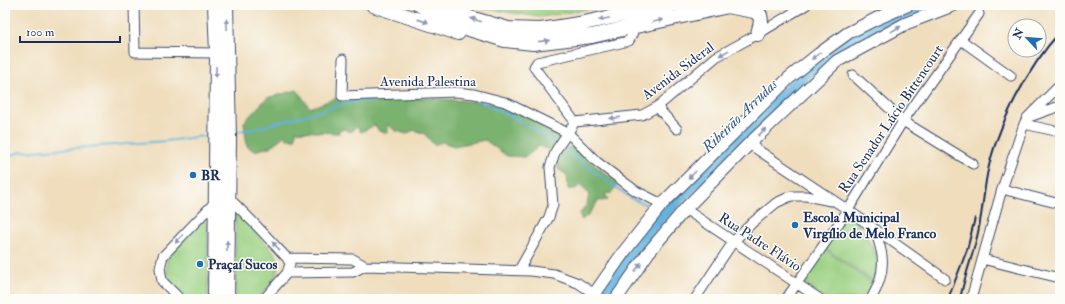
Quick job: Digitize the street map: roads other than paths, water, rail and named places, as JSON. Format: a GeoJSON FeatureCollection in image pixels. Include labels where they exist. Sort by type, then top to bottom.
{"type":"FeatureCollection","features":[{"type":"Feature","properties":{"kind":"highway"},"geometry":{"type":"LineString","coordinates":[[215,5],[222,119]]}},
{"type":"Feature","properties":{"kind":"highway"},"geometry":{"type":"LineString","coordinates":[[226,5],[222,119],[222,199],[227,299]]}},
{"type":"Feature","properties":{"kind":"highway"},"geometry":{"type":"LineString","coordinates":[[373,5],[462,34],[533,43],[592,36],[730,6],[754,11],[760,15],[758,34]]}},
{"type":"Feature","properties":{"kind":"highway"},"geometry":{"type":"LineString","coordinates":[[420,5],[466,28],[505,40]]}},
{"type":"Feature","properties":{"kind":"highway"},"geometry":{"type":"LineString","coordinates":[[441,5],[470,18],[508,29],[541,30],[580,24],[670,5]]}},
{"type":"Feature","properties":{"kind":"highway"},"geometry":{"type":"LineString","coordinates":[[216,299],[222,199]]}},
{"type":"Feature","properties":{"kind":"main road"},"geometry":{"type":"LineString","coordinates":[[616,299],[648,253],[685,209],[749,144],[837,61],[876,19],[908,5]]}},
{"type":"Feature","properties":{"kind":"main road"},"geometry":{"type":"LineString","coordinates":[[596,297],[623,253],[662,204],[789,78],[819,54],[954,5]]}},
{"type":"Feature","properties":{"kind":"street"},"geometry":{"type":"LineString","coordinates":[[134,5],[135,52],[217,53]]}},
{"type":"Feature","properties":{"kind":"street","name":"Avenida Sideral"},"geometry":{"type":"LineString","coordinates":[[575,122],[642,115],[658,107],[716,57],[806,5]]}},
{"type":"Feature","properties":{"kind":"street","name":"Rua Senador Lúcio Bittencourt"},"geometry":{"type":"LineString","coordinates":[[786,299],[848,210],[903,121],[979,14]]}},
{"type":"Feature","properties":{"kind":"street"},"geometry":{"type":"LineString","coordinates":[[519,270],[549,217],[553,205],[550,167],[556,150],[575,122],[534,67],[537,62],[629,41],[636,26]]}},
{"type":"Feature","properties":{"kind":"street"},"geometry":{"type":"LineString","coordinates":[[961,40],[1011,76]]}},
{"type":"Feature","properties":{"kind":"street","name":"Avenida Palestina"},"geometry":{"type":"LineString","coordinates":[[343,59],[342,96],[456,92],[474,94],[505,102],[568,133],[597,162],[636,191],[662,204]]}},
{"type":"Feature","properties":{"kind":"street"},"geometry":{"type":"LineString","coordinates":[[853,75],[903,121],[973,164]]}},
{"type":"Feature","properties":{"kind":"street"},"geometry":{"type":"LineString","coordinates":[[971,299],[1002,189],[1025,121],[1060,84]]}},
{"type":"Feature","properties":{"kind":"street"},"geometry":{"type":"LineString","coordinates":[[1025,121],[1060,106]]}},
{"type":"Feature","properties":{"kind":"street"},"geometry":{"type":"LineString","coordinates":[[658,107],[677,129]]}},
{"type":"Feature","properties":{"kind":"street"},"geometry":{"type":"LineString","coordinates":[[1025,121],[1060,132]]}},
{"type":"Feature","properties":{"kind":"street"},"geometry":{"type":"LineString","coordinates":[[749,144],[837,202],[945,279]]}},
{"type":"Feature","properties":{"kind":"street"},"geometry":{"type":"LineString","coordinates":[[1002,189],[1060,204]]}},
{"type":"Feature","properties":{"kind":"street"},"geometry":{"type":"LineString","coordinates":[[695,299],[733,242],[752,223],[776,203],[790,196],[806,196],[837,202]]}},
{"type":"Feature","properties":{"kind":"street"},"geometry":{"type":"LineString","coordinates":[[180,299],[162,281],[160,268],[163,256],[222,199],[254,223],[287,258],[290,264],[287,274],[264,299]]}},
{"type":"Feature","properties":{"kind":"street","name":"Rua Padre Flávio"},"geometry":{"type":"LineString","coordinates":[[685,209],[820,299]]}},
{"type":"Feature","properties":{"kind":"street"},"geometry":{"type":"LineString","coordinates":[[871,299],[876,291],[880,278],[882,257],[875,229]]}},
{"type":"Feature","properties":{"kind":"street"},"geometry":{"type":"LineString","coordinates":[[287,258],[353,259],[365,266]]}},
{"type":"Feature","properties":{"kind":"street"},"geometry":{"type":"LineString","coordinates":[[982,259],[1060,278]]}},
{"type":"Feature","properties":{"kind":"street"},"geometry":{"type":"LineString","coordinates":[[287,274],[353,272],[365,266],[519,270],[554,274],[578,284],[596,297]]}},
{"type":"Feature","properties":{"kind":"waterway","name":"Ribeirão Arrudas"},"geometry":{"type":"LineString","coordinates":[[608,289],[640,242],[660,217],[725,155],[778,100],[811,69],[852,40],[897,17],[928,5]]}},
{"type":"Feature","properties":{"kind":"waterway"},"geometry":{"type":"LineString","coordinates":[[234,132],[254,129],[353,102],[412,98]]}},
{"type":"Feature","properties":{"kind":"waterway"},"geometry":{"type":"LineString","coordinates":[[473,98],[520,121],[557,144]]}},
{"type":"Feature","properties":{"kind":"waterway"},"geometry":{"type":"LineString","coordinates":[[5,157],[21,152],[166,141],[212,135]]}},
{"type":"Feature","properties":{"kind":"waterway"},"geometry":{"type":"LineString","coordinates":[[562,148],[632,199],[653,207]]}},
{"type":"Feature","properties":{"kind":"railway"},"geometry":{"type":"LineString","coordinates":[[960,299],[978,233],[991,157],[998,138],[1025,80],[1036,62],[1060,32]]}},
{"type":"Feature","properties":{"kind":"railway"},"geometry":{"type":"LineString","coordinates":[[948,299],[967,250],[975,218]]}},
{"type":"Feature","properties":{"kind":"place","name":"BR"},"geometry":{"type":"Point","coordinates":[193,175]}},
{"type":"Feature","properties":{"kind":"place","name":"Escola Municipal Virgílio de Melo Franco"},"geometry":{"type":"Point","coordinates":[795,225]}},
{"type":"Feature","properties":{"kind":"place","name":"Praçaí Sucos"},"geometry":{"type":"Point","coordinates":[200,264]}}]}
